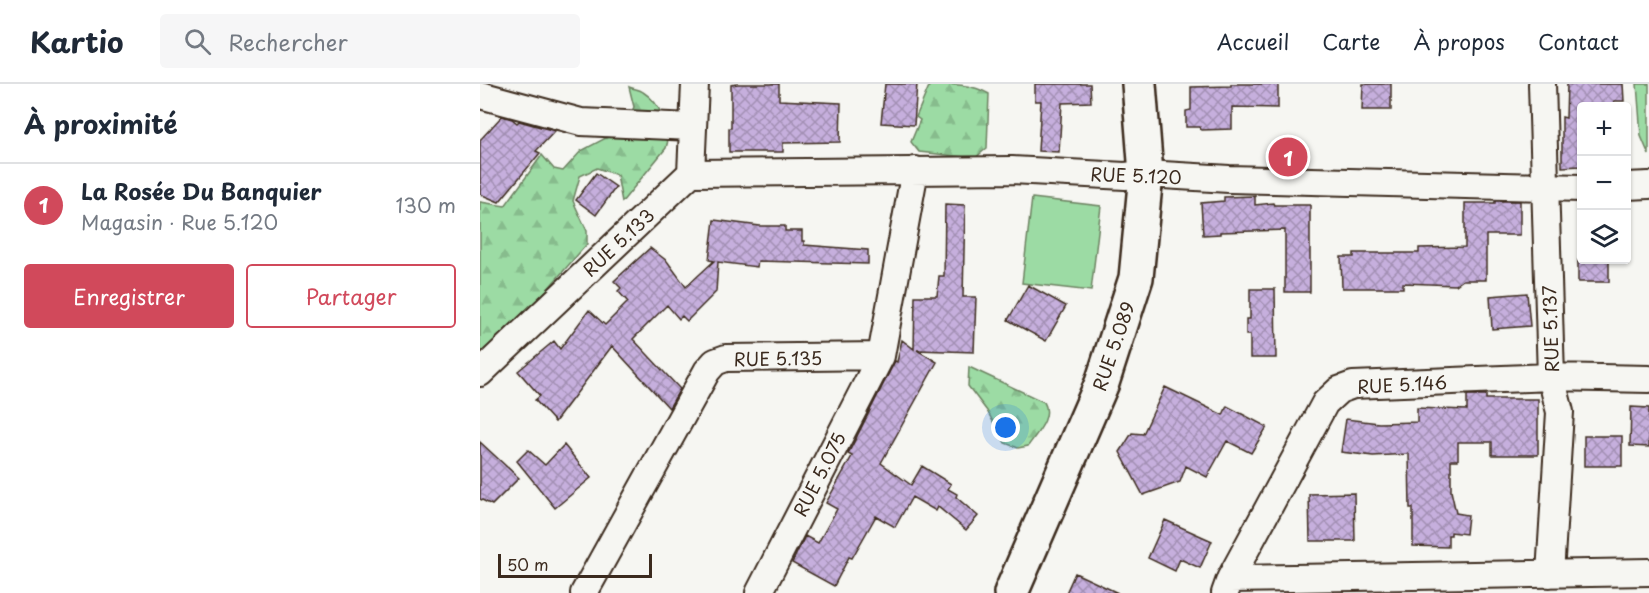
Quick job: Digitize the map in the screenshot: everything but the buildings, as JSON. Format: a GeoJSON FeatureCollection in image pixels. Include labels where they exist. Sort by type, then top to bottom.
{"type":"FeatureCollection","features":[{"type":"Feature","properties":{"kind":"street"},"geometry":{"type":"LineString","coordinates":[[691,173],[694,84]]}},
{"type":"Feature","properties":{"kind":"street","name":"RUE 5.089"},"geometry":{"type":"LineString","coordinates":[[1011,593],[1102,383],[1136,278],[1146,174],[1139,84]]}},
{"type":"Feature","properties":{"kind":"street","name":"RUE 5.137"},"geometry":{"type":"LineString","coordinates":[[1542,84],[1551,377],[1560,412],[1550,574]]}},
{"type":"Feature","properties":{"kind":"street"},"geometry":{"type":"LineString","coordinates":[[480,95],[581,122],[692,127]]}},
{"type":"Feature","properties":{"kind":"street"},"geometry":{"type":"LineString","coordinates":[[881,356],[915,170]]}},
{"type":"Feature","properties":{"kind":"street","name":"RUE 5.120"},"geometry":{"type":"LineString","coordinates":[[691,173],[1012,170],[1125,176],[1146,174],[1229,179],[1577,188]]}},
{"type":"Feature","properties":{"kind":"street","name":"RUE 5.133"},"geometry":{"type":"LineString","coordinates":[[480,373],[691,173]]}},
{"type":"Feature","properties":{"kind":"street"},"geometry":{"type":"LineString","coordinates":[[1631,186],[1649,185]]}},
{"type":"Feature","properties":{"kind":"street","name":"RUE 5.135"},"geometry":{"type":"LineString","coordinates":[[584,593],[707,371],[715,362],[726,358],[881,356]]}},
{"type":"Feature","properties":{"kind":"street","name":"RUE 5.075"},"geometry":{"type":"LineString","coordinates":[[759,593],[881,356]]}},
{"type":"Feature","properties":{"kind":"street","name":"RUE 5.146"},"geometry":{"type":"LineString","coordinates":[[1228,586],[1325,403],[1339,390],[1353,385],[1551,377],[1649,379]]}},
{"type":"Feature","properties":{"kind":"street"},"geometry":{"type":"LineString","coordinates":[[1228,586],[1550,574],[1576,582],[1649,572]]}},
{"type":"Feature","properties":{"kind":"green space"},"geometry":{"type":"Polygon","coordinates":[[[930,84],[969,86],[989,94],[987,148],[975,158],[919,152],[911,142],[920,120],[916,117],[930,84]]]}},
{"type":"Feature","properties":{"kind":"green space"},"geometry":{"type":"Polygon","coordinates":[[[1637,84],[1649,84],[1649,155],[1641,136],[1637,84]]]}},
{"type":"Feature","properties":{"kind":"green space"},"geometry":{"type":"Polygon","coordinates":[[[629,87],[643,92],[659,109],[668,133],[666,148],[622,202],[617,175],[597,168],[580,176],[573,201],[587,231],[587,244],[511,331],[480,356],[480,202],[505,206],[542,155],[554,169],[563,171],[581,151],[623,129],[634,107],[629,87]]]}},
{"type":"Feature","properties":{"kind":"green space"},"geometry":{"type":"Polygon","coordinates":[[[1032,198],[1101,206],[1091,291],[1022,283],[1032,198]]]}},
{"type":"Feature","properties":{"kind":"green space"},"geometry":{"type":"Polygon","coordinates":[[[969,367],[1044,402],[1047,413],[1045,419],[1028,446],[1018,448],[1005,443],[987,411],[968,386],[969,367]]]}},
{"type":"Feature","properties":{"kind":"place","name":"La Rosée Du Banquier"},"geometry":{"type":"Point","coordinates":[1288,157]}}]}
